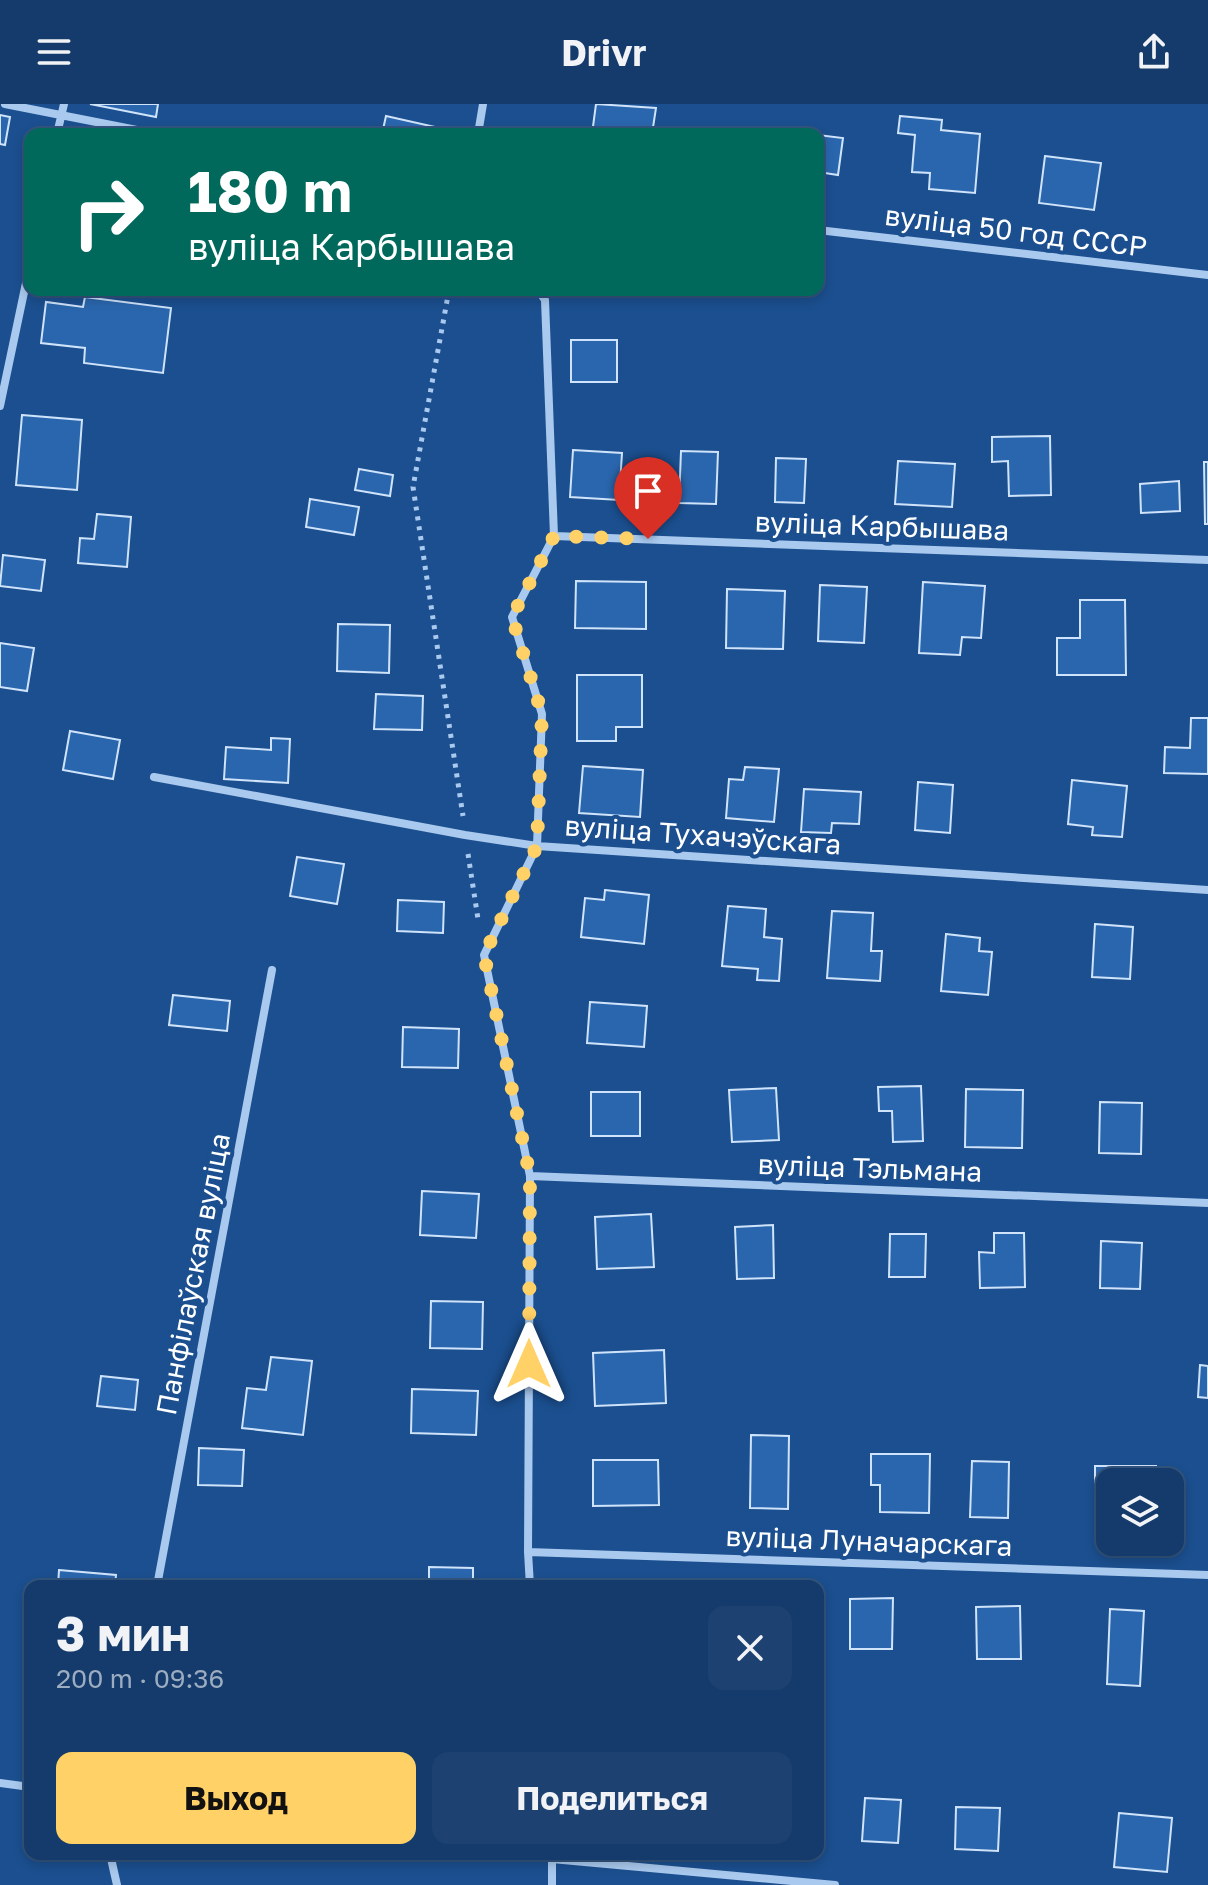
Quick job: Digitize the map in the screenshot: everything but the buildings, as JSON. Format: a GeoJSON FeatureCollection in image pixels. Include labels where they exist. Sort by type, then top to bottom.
{"type":"FeatureCollection","features":[{"type":"Feature","properties":{"kind":"street"},"geometry":{"type":"LineString","coordinates":[[5,104],[127,128]]}},
{"type":"Feature","properties":{"kind":"street"},"geometry":{"type":"LineString","coordinates":[[58,128],[64,104]]}},
{"type":"Feature","properties":{"kind":"street"},"geometry":{"type":"LineString","coordinates":[[479,128],[483,104]]}},
{"type":"Feature","properties":{"kind":"street","name":"вуліца 50 год СССР"},"geometry":{"type":"LineString","coordinates":[[824,231],[1208,275]]}},
{"type":"Feature","properties":{"kind":"street"},"geometry":{"type":"LineString","coordinates":[[0,406],[24,292]]}},
{"type":"Feature","properties":{"kind":"street"},"geometry":{"type":"LineString","coordinates":[[530,1580],[530,1176],[484,955],[537,846],[542,714],[512,617],[554,536],[545,300],[542,296]]}},
{"type":"Feature","properties":{"kind":"street","name":"вуліца Карбышава"},"geometry":{"type":"LineString","coordinates":[[554,536],[1208,560]]}},
{"type":"Feature","properties":{"kind":"street","name":"вуліца Тухачэўскага"},"geometry":{"type":"LineString","coordinates":[[154,777],[537,846],[1208,890]]}},
{"type":"Feature","properties":{"kind":"street","name":"Панфілаўская вуліца"},"geometry":{"type":"LineString","coordinates":[[158,1580],[272,970]]}},
{"type":"Feature","properties":{"kind":"street","name":"вуліца Тэльмана"},"geometry":{"type":"LineString","coordinates":[[530,1176],[1208,1203]]}},
{"type":"Feature","properties":{"kind":"street","name":"вуліца Луначарскага"},"geometry":{"type":"LineString","coordinates":[[528,1552],[1208,1575]]}},
{"type":"Feature","properties":{"kind":"street"},"geometry":{"type":"LineString","coordinates":[[0,1783],[24,1786]]}},
{"type":"Feature","properties":{"kind":"street"},"geometry":{"type":"LineString","coordinates":[[111,1860],[117,1885]]}},
{"type":"Feature","properties":{"kind":"street"},"geometry":{"type":"LineString","coordinates":[[551,1860],[552,1885]]}},
{"type":"Feature","properties":{"kind":"street"},"geometry":{"type":"LineString","coordinates":[[581,1860],[835,1885]]}},
{"type":"Feature","properties":{"kind":"path"},"geometry":{"type":"LineString","coordinates":[[448,296],[413,487],[484,955]]}},
{"type":"Feature","properties":{"kind":"route"},"geometry":{"type":"LineString","coordinates":[[529,1364],[530,1176],[484,955],[537,846],[542,714],[512,617],[554,536],[648,539]]}}]}
